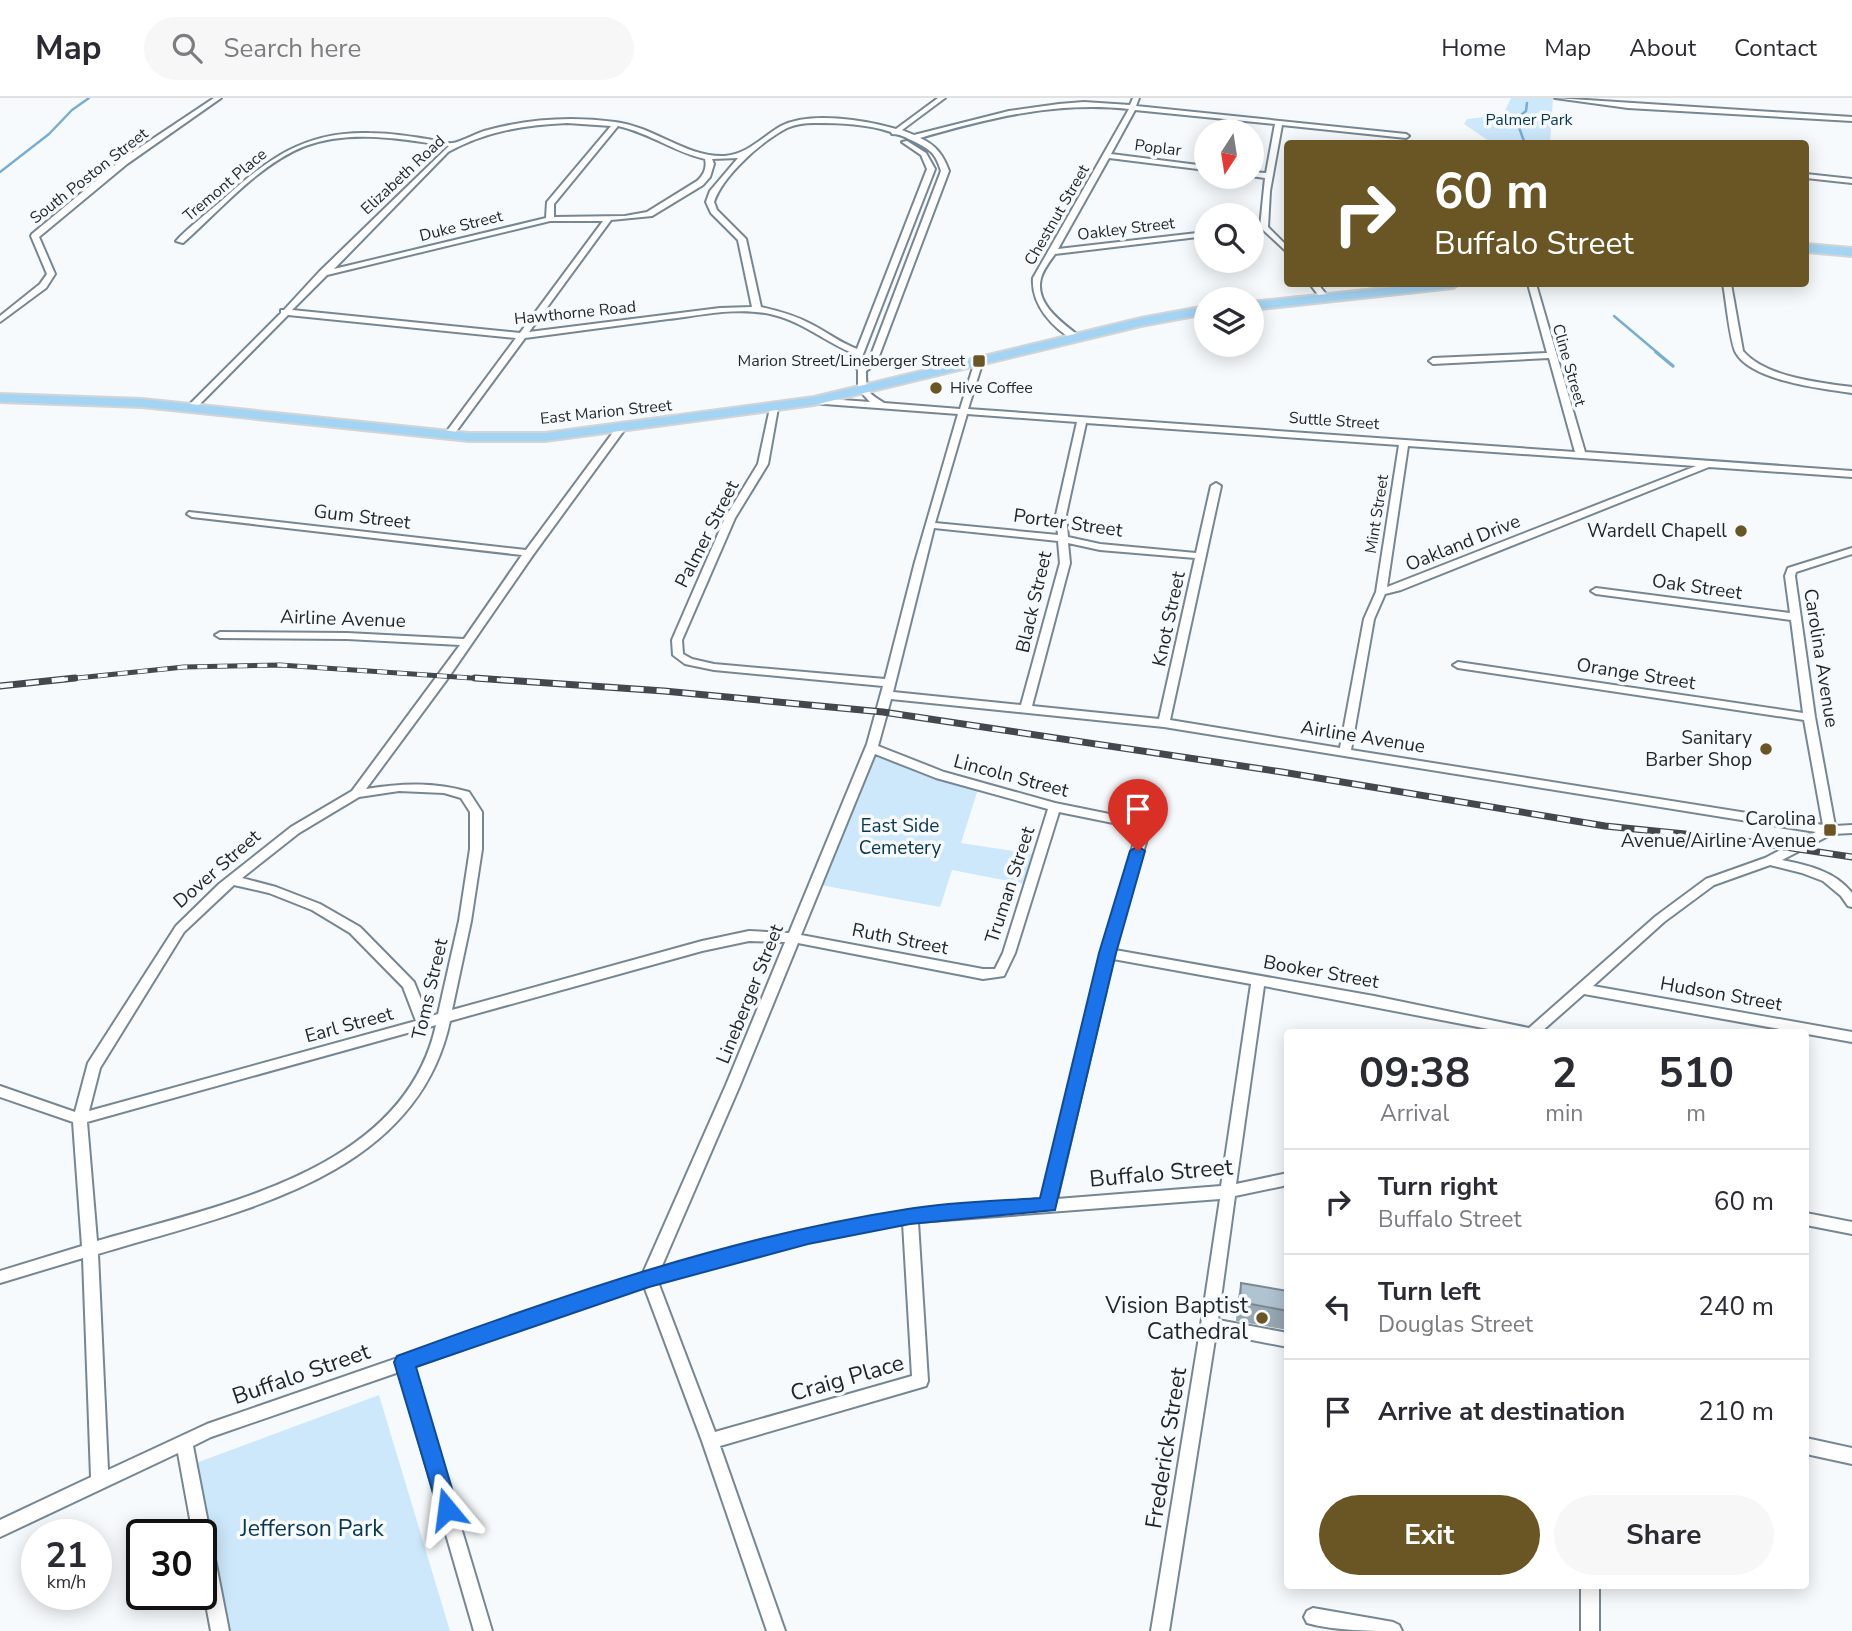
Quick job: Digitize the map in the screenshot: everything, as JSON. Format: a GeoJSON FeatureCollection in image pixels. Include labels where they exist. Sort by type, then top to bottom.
{"type":"FeatureCollection","features":[{"type":"Feature","properties":{"kind":"main road"},"geometry":{"type":"LineString","coordinates":[[1809,248],[1852,252]]}},
{"type":"Feature","properties":{"kind":"main road"},"geometry":{"type":"LineString","coordinates":[[1264,305],[1409,287]]}},
{"type":"Feature","properties":{"kind":"main road","name":"East Marion Street"},"geometry":{"type":"LineString","coordinates":[[0,398],[106,400],[449,435],[523,438],[620,429],[814,401],[1194,313]]}},
{"type":"Feature","properties":{"kind":"street","name":"South Poston Street"},"geometry":{"type":"LineString","coordinates":[[1,318],[43,286],[51,274],[35,236],[124,162],[218,98]]}},
{"type":"Feature","properties":{"kind":"street"},"geometry":{"type":"LineString","coordinates":[[894,133],[942,98]]}},
{"type":"Feature","properties":{"kind":"street","name":"Chestnut Street"},"geometry":{"type":"LineString","coordinates":[[1076,338],[1042,306],[1036,295],[1037,278],[1136,98]]}},
{"type":"Feature","properties":{"kind":"street"},"geometry":{"type":"LineString","coordinates":[[1559,98],[1587,103],[1852,119]]}},
{"type":"Feature","properties":{"kind":"street"},"geometry":{"type":"LineString","coordinates":[[903,141],[1041,106],[1089,104],[1406,136]]}},
{"type":"Feature","properties":{"kind":"street"},"geometry":{"type":"LineString","coordinates":[[1279,122],[1269,176],[1264,227],[1284,247]]}},
{"type":"Feature","properties":{"kind":"street","name":"Elizabeth Road"},"geometry":{"type":"LineString","coordinates":[[191,408],[321,274],[454,145],[480,135],[537,123],[616,124],[646,131],[708,157],[743,156]]}},
{"type":"Feature","properties":{"kind":"street"},"geometry":{"type":"LineString","coordinates":[[550,219],[550,204],[616,124]]}},
{"type":"Feature","properties":{"kind":"street"},"geometry":{"type":"LineString","coordinates":[[757,309],[742,239],[715,211],[710,202],[713,193],[743,156],[790,126],[847,128],[915,137],[934,150],[944,163],[945,171],[872,364],[862,370]]}},
{"type":"Feature","properties":{"kind":"street"},"geometry":{"type":"LineString","coordinates":[[891,406],[873,401],[862,389],[862,370],[856,363],[931,166],[924,154],[894,133]]}},
{"type":"Feature","properties":{"kind":"street","name":"Tremont Place"},"geometry":{"type":"LineString","coordinates":[[180,241],[277,158],[302,146],[335,137],[372,134],[454,145]]}},
{"type":"Feature","properties":{"kind":"street","name":"Poplar"},"geometry":{"type":"LineString","coordinates":[[1106,156],[1194,167]]}},
{"type":"Feature","properties":{"kind":"street","name":"Duke Street"},"geometry":{"type":"LineString","coordinates":[[321,274],[550,219],[649,214],[704,180],[710,164],[708,157]]}},
{"type":"Feature","properties":{"kind":"street"},"geometry":{"type":"LineString","coordinates":[[1264,175],[1269,176]]}},
{"type":"Feature","properties":{"kind":"street"},"geometry":{"type":"LineString","coordinates":[[1809,176],[1852,181]]}},
{"type":"Feature","properties":{"kind":"street"},"geometry":{"type":"LineString","coordinates":[[921,195],[935,196]]}},
{"type":"Feature","properties":{"kind":"street"},"geometry":{"type":"LineString","coordinates":[[449,435],[609,218]]}},
{"type":"Feature","properties":{"kind":"street","name":"Oakley Street"},"geometry":{"type":"LineString","coordinates":[[1050,252],[1194,235]]}},
{"type":"Feature","properties":{"kind":"street"},"geometry":{"type":"LineString","coordinates":[[892,270],[908,271]]}},
{"type":"Feature","properties":{"kind":"street"},"geometry":{"type":"LineString","coordinates":[[1316,287],[1325,299]]}},
{"type":"Feature","properties":{"kind":"street","name":"Cline Street"},"geometry":{"type":"LineString","coordinates":[[1533,287],[1581,455]]}},
{"type":"Feature","properties":{"kind":"street"},"geometry":{"type":"LineString","coordinates":[[1728,287],[1739,351],[1744,360],[1791,378],[1852,390]]}},
{"type":"Feature","properties":{"kind":"street","name":"Hawthorne Road"},"geometry":{"type":"LineString","coordinates":[[284,312],[520,336],[720,310],[757,309],[778,313],[810,326],[839,345],[859,354]]}},
{"type":"Feature","properties":{"kind":"street"},"geometry":{"type":"LineString","coordinates":[[1433,361],[1552,355]]}},
{"type":"Feature","properties":{"kind":"street","name":"Lineberger Street"},"geometry":{"type":"LineString","coordinates":[[649,1278],[871,748],[890,689],[930,525],[979,361]]}},
{"type":"Feature","properties":{"kind":"street","name":"Suttle Street"},"geometry":{"type":"LineString","coordinates":[[814,401],[1852,474]]}},
{"type":"Feature","properties":{"kind":"street","name":"Palmer Street"},"geometry":{"type":"LineString","coordinates":[[696,664],[678,655],[675,644],[722,536],[763,464],[774,408]]}},
{"type":"Feature","properties":{"kind":"street","name":"Black Street"},"geometry":{"type":"LineString","coordinates":[[1025,710],[1065,563],[1061,515],[1082,419]]}},
{"type":"Feature","properties":{"kind":"street","name":"Dover Street"},"geometry":{"type":"LineString","coordinates":[[100,1481],[80,1119],[93,1068],[180,929],[233,880],[295,830],[356,794],[444,676],[529,552],[620,429]]}},
{"type":"Feature","properties":{"kind":"street","name":"Mint Street"},"geometry":{"type":"LineString","coordinates":[[1381,592],[1404,442]]}},
{"type":"Feature","properties":{"kind":"street","name":"Oakland Drive"},"geometry":{"type":"LineString","coordinates":[[1381,592],[1710,464]]}},
{"type":"Feature","properties":{"kind":"street"},"geometry":{"type":"LineString","coordinates":[[1200,556],[1216,486]]}},
{"type":"Feature","properties":{"kind":"street","name":"Gum Street"},"geometry":{"type":"LineString","coordinates":[[192,514],[529,552]]}},
{"type":"Feature","properties":{"kind":"street","name":"Porter Street"},"geometry":{"type":"LineString","coordinates":[[930,525],[1065,539],[1100,547],[1200,556]]}},
{"type":"Feature","properties":{"kind":"street","name":"Carolina Avenue"},"geometry":{"type":"LineString","coordinates":[[1830,830],[1809,717],[1790,584],[1792,570],[1852,551]]}},
{"type":"Feature","properties":{"kind":"street","name":"Knot Street"},"geometry":{"type":"LineString","coordinates":[[1172,688],[1200,556]]}},
{"type":"Feature","properties":{"kind":"street","name":"Oak Street"},"geometry":{"type":"LineString","coordinates":[[1596,591],[1794,617]]}},
{"type":"Feature","properties":{"kind":"street"},"geometry":{"type":"LineString","coordinates":[[1345,751],[1368,619],[1381,592]]}},
{"type":"Feature","properties":{"kind":"street","name":"Airline Avenue"},"geometry":{"type":"LineString","coordinates":[[220,635],[347,636],[465,642]]}},
{"type":"Feature","properties":{"kind":"street","name":"Airline Avenue"},"geometry":{"type":"LineString","coordinates":[[696,664],[890,689],[1025,710],[1164,723],[1830,830]]}},
{"type":"Feature","properties":{"kind":"street","name":"Orange Street"},"geometry":{"type":"LineString","coordinates":[[1458,665],[1809,717]]}},
{"type":"Feature","properties":{"kind":"street"},"geometry":{"type":"LineString","coordinates":[[1164,723],[1172,688]]}},
{"type":"Feature","properties":{"kind":"street","name":"Lincoln Street"},"geometry":{"type":"LineString","coordinates":[[871,748],[940,775],[1055,807],[1145,825],[1108,953]]}},
{"type":"Feature","properties":{"kind":"street","name":"Toms Street"},"geometry":{"type":"LineString","coordinates":[[0,1278],[277,1192],[348,1156],[377,1133],[415,1090],[431,1064],[444,1018],[465,920],[476,849],[476,812],[465,795],[444,789],[399,787],[356,794]]}},
{"type":"Feature","properties":{"kind":"street","name":"Truman Street"},"geometry":{"type":"LineString","coordinates":[[999,973],[1009,953],[1055,807]]}},
{"type":"Feature","properties":{"kind":"street"},"geometry":{"type":"LineString","coordinates":[[1536,1029],[1660,919],[1710,882],[1769,861],[1830,830],[1852,829]]}},
{"type":"Feature","properties":{"kind":"street"},"geometry":{"type":"LineString","coordinates":[[1769,861],[1830,880],[1843,888],[1852,903]]}},
{"type":"Feature","properties":{"kind":"street"},"geometry":{"type":"LineString","coordinates":[[233,880],[272,890],[316,908],[355,930],[409,985],[424,1024]]}},
{"type":"Feature","properties":{"kind":"street","name":"Earl Street"},"geometry":{"type":"LineString","coordinates":[[80,1119],[728,940],[749,936],[793,938]]}},
{"type":"Feature","properties":{"kind":"street","name":"Ruth Street"},"geometry":{"type":"LineString","coordinates":[[793,938],[983,974],[999,973]]}},
{"type":"Feature","properties":{"kind":"street"},"geometry":{"type":"LineString","coordinates":[[1048,1205],[1108,953]]}},
{"type":"Feature","properties":{"kind":"street","name":"Booker Street"},"geometry":{"type":"LineString","coordinates":[[1108,953],[1511,1029]]}},
{"type":"Feature","properties":{"kind":"street","name":"Frederick Street"},"geometry":{"type":"LineString","coordinates":[[1160,1631],[1209,1325],[1258,980]]}},
{"type":"Feature","properties":{"kind":"street","name":"Hudson Street"},"geometry":{"type":"LineString","coordinates":[[1583,989],[1807,1029]]}},
{"type":"Feature","properties":{"kind":"street","name":"Hudson Street"},"geometry":{"type":"LineString","coordinates":[[1809,1029],[1852,1037]]}},
{"type":"Feature","properties":{"kind":"street"},"geometry":{"type":"LineString","coordinates":[[0,1091],[80,1119]]}},
{"type":"Feature","properties":{"kind":"street","name":"Buffalo Street"},"geometry":{"type":"LineString","coordinates":[[0,1528],[206,1431],[649,1278],[820,1233],[910,1216],[1227,1192],[1284,1180]]}},
{"type":"Feature","properties":{"kind":"street","name":"Craig Place"},"geometry":{"type":"LineString","coordinates":[[710,1441],[920,1381],[910,1216]]}},
{"type":"Feature","properties":{"kind":"street"},"geometry":{"type":"LineString","coordinates":[[1809,1220],[1852,1228]]}},
{"type":"Feature","properties":{"kind":"street"},"geometry":{"type":"LineString","coordinates":[[649,1278],[710,1441],[776,1631]]}},
{"type":"Feature","properties":{"kind":"street"},"geometry":{"type":"LineString","coordinates":[[1209,1325],[1284,1339]]}},
{"type":"Feature","properties":{"kind":"street"},"geometry":{"type":"LineString","coordinates":[[404,1362],[484,1631]]}},
{"type":"Feature","properties":{"kind":"street"},"geometry":{"type":"LineString","coordinates":[[184,1442],[220,1631]]}},
{"type":"Feature","properties":{"kind":"street"},"geometry":{"type":"LineString","coordinates":[[1809,1447],[1852,1457]]}},
{"type":"Feature","properties":{"kind":"street"},"geometry":{"type":"LineString","coordinates":[[1590,1589],[1590,1631]]}},
{"type":"Feature","properties":{"kind":"street"},"geometry":{"type":"LineString","coordinates":[[1314,1617],[1393,1631]]}},
{"type":"Feature","properties":{"kind":"green space","name":"Palmer Park"},"geometry":{"type":"Polygon","coordinates":[[[1511,98],[1553,98],[1550,140],[1488,140],[1464,124],[1467,119],[1503,115],[1511,98]]]}},
{"type":"Feature","properties":{"kind":"green space","name":"East Side Cemetery"},"geometry":{"type":"Polygon","coordinates":[[[871,748],[979,786],[961,843],[1040,855],[1030,885],[952,870],[940,907],[815,884],[871,748]]]}},
{"type":"Feature","properties":{"kind":"green space","name":"Jefferson Park"},"geometry":{"type":"Polygon","coordinates":[[[379,1395],[450,1631],[228,1631],[217,1573],[217,1519],[207,1519],[196,1463],[379,1395]]]}},
{"type":"Feature","properties":{"kind":"building"},"geometry":{"type":"Polygon","coordinates":[[[1241,1283],[1284,1290],[1284,1310],[1240,1302],[1241,1283]]]}},
{"type":"Feature","properties":{"kind":"waterway"},"geometry":{"type":"LineString","coordinates":[[0,172],[49,134],[72,110],[89,98]]}},
{"type":"Feature","properties":{"kind":"waterway"},"geometry":{"type":"LineString","coordinates":[[1524,140],[1516,119],[1526,111],[1527,103]]}},
{"type":"Feature","properties":{"kind":"waterway"},"geometry":{"type":"LineString","coordinates":[[1614,316],[1659,354]]}},
{"type":"Feature","properties":{"kind":"waterway"},"geometry":{"type":"LineString","coordinates":[[1656,352],[1673,366]]}},
{"type":"Feature","properties":{"kind":"railway"},"geometry":{"type":"LineString","coordinates":[[58,680],[184,667],[280,665],[501,680]]}},
{"type":"Feature","properties":{"kind":"railway"},"geometry":{"type":"LineString","coordinates":[[0,686],[75,678]]}},
{"type":"Feature","properties":{"kind":"railway"},"geometry":{"type":"LineString","coordinates":[[475,678],[664,691],[883,712],[1282,772],[1605,826],[1721,838]]}},
{"type":"Feature","properties":{"kind":"railway"},"geometry":{"type":"LineString","coordinates":[[1717,837],[1721,838]]}},
{"type":"Feature","properties":{"kind":"railway"},"geometry":{"type":"LineString","coordinates":[[1721,838],[1852,857]]}},
{"type":"Feature","properties":{"kind":"place","name":"Marion Street/Lineberger Street"},"geometry":{"type":"Point","coordinates":[979,361]}},
{"type":"Feature","properties":{"kind":"place","name":"Hive Coffee"},"geometry":{"type":"Point","coordinates":[936,388]}},
{"type":"Feature","properties":{"kind":"place","name":"Wardell Chapell"},"geometry":{"type":"Point","coordinates":[1741,531]}},
{"type":"Feature","properties":{"kind":"place","name":"Sanitary Barber Shop"},"geometry":{"type":"Point","coordinates":[1766,749]}},
{"type":"Feature","properties":{"kind":"place","name":"Carolina Avenue/Airline Avenue"},"geometry":{"type":"Point","coordinates":[1830,830]}},
{"type":"Feature","properties":{"kind":"place","name":"Vision Baptist Cathedral"},"geometry":{"type":"Point","coordinates":[1262,1318]}},
{"type":"Feature","properties":{"kind":"route"},"geometry":{"type":"LineString","coordinates":[[447,1509],[404,1362],[649,1278],[808,1236],[858,1224],[922,1214],[1048,1205],[1108,953],[1138,851]]}}]}
